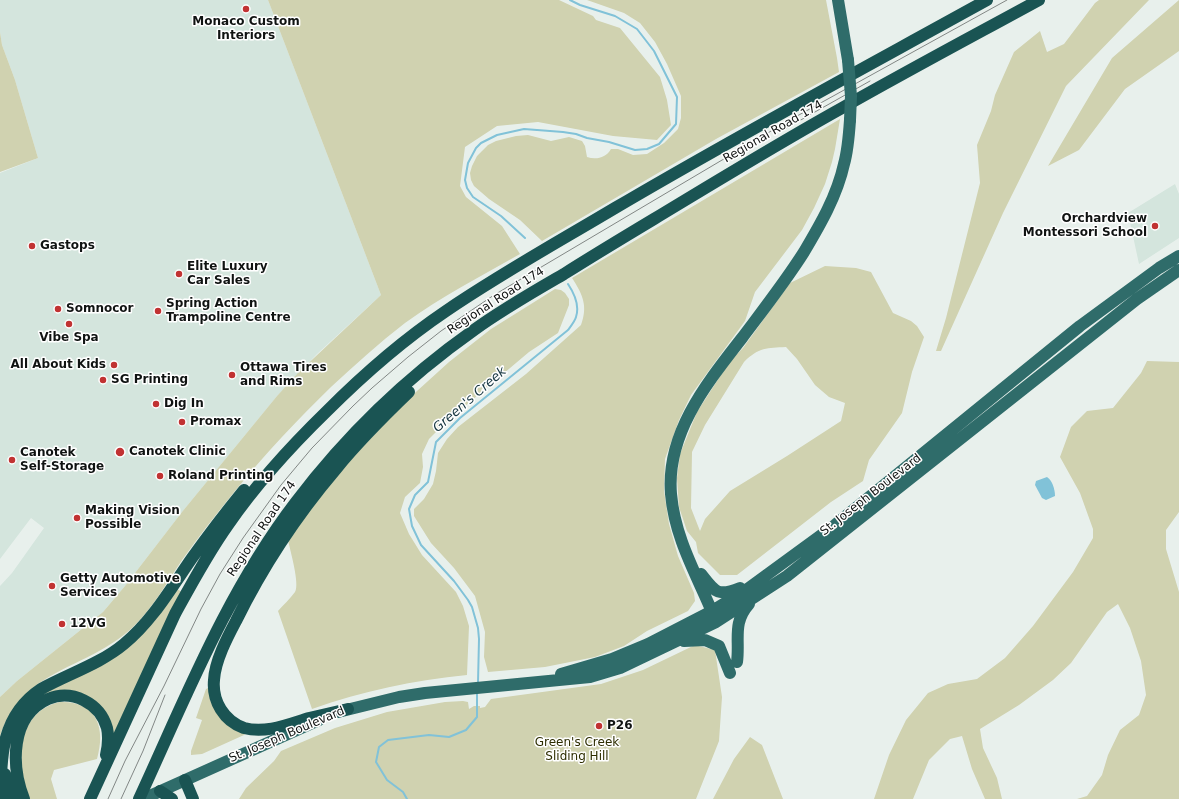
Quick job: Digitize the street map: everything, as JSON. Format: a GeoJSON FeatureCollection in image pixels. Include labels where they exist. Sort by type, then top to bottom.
{"type":"FeatureCollection","features":[{"type":"Feature","properties":{"kind":"highway","name":"Regional Road 174"},"geometry":{"type":"LineString","coordinates":[[92,796],[172,621],[205,560],[243,504],[278,462],[340,398],[376,364],[446,310],[500,276],[821,90],[987,0]]}},
{"type":"Feature","properties":{"kind":"highway","name":"Regional Road 174"},"geometry":{"type":"LineString","coordinates":[[139,799],[212,639],[233,598],[276,529],[320,472],[364,423],[432,362],[504,309],[567,271],[812,125],[1039,0]]}},
{"type":"Feature","properties":{"kind":"highway"},"geometry":{"type":"LineString","coordinates":[[348,709],[268,729],[245,728],[225,716],[218,706],[214,695],[214,675],[229,635],[247,598],[280,542],[319,490],[354,448],[392,409],[433,370],[459,349],[494,323],[550,288],[567,271]]}},
{"type":"Feature","properties":{"kind":"highway"},"geometry":{"type":"LineString","coordinates":[[1,799],[0,774],[4,743],[9,726],[25,701],[53,682],[105,657],[124,644],[156,611],[220,520],[262,469],[307,424],[340,398]]}},
{"type":"Feature","properties":{"kind":"highway"},"geometry":{"type":"LineString","coordinates":[[24,799],[19,786],[15,764],[16,746],[21,728],[36,707],[49,699],[65,696],[80,698],[88,702],[99,713],[106,726],[108,734],[108,748],[92,796]]}},
{"type":"Feature","properties":{"kind":"highway"},"geometry":{"type":"LineString","coordinates":[[4,743],[4,770],[13,799]]}},
{"type":"Feature","properties":{"kind":"highway"},"geometry":{"type":"LineString","coordinates":[[186,780],[193,799]]}},
{"type":"Feature","properties":{"kind":"highway"},"geometry":{"type":"LineString","coordinates":[[160,791],[172,799]]}},
{"type":"Feature","properties":{"kind":"main road"},"geometry":{"type":"LineString","coordinates":[[673,637],[694,617],[701,606],[701,596],[681,541],[675,519],[671,492],[676,449],[684,426],[702,391],[779,289],[803,253],[826,213],[844,165],[850,120],[851,96],[848,60],[838,0]]}},
{"type":"Feature","properties":{"kind":"main road","name":"St. Joseph Boulevard"},"geometry":{"type":"LineString","coordinates":[[718,615],[746,590],[845,517],[1080,326],[1159,268],[1179,256]]}},
{"type":"Feature","properties":{"kind":"main road","name":"St. Joseph Boulevard"},"geometry":{"type":"LineString","coordinates":[[143,799],[308,724],[348,709],[398,697],[450,690],[590,677],[620,668],[673,637],[756,597],[787,576],[1137,299],[1179,270]]}},
{"type":"Feature","properties":{"kind":"main road"},"geometry":{"type":"LineString","coordinates":[[675,519],[701,574],[718,615]]}},
{"type":"Feature","properties":{"kind":"main road"},"geometry":{"type":"LineString","coordinates":[[689,562],[718,615]]}},
{"type":"Feature","properties":{"kind":"main road"},"geometry":{"type":"LineString","coordinates":[[701,574],[714,589],[721,593],[728,593],[779,566]]}},
{"type":"Feature","properties":{"kind":"main road"},"geometry":{"type":"LineString","coordinates":[[737,662],[737,633],[739,621],[745,609],[756,597]]}},
{"type":"Feature","properties":{"kind":"main road"},"geometry":{"type":"LineString","coordinates":[[673,637],[705,640],[715,643],[722,650],[730,673]]}},
{"type":"Feature","properties":{"kind":"shaded area"},"geometry":{"type":"Polygon","coordinates":[[[0,0],[268,0],[381,295],[317,354],[277,396],[182,512],[103,612],[17,681],[0,697],[0,586],[12,573],[44,528],[31,518],[0,559],[0,173],[38,158],[15,80],[2,45],[0,32],[0,0]]]}},
{"type":"Feature","properties":{"kind":"shaded area","name":"Orchardview Montessori School"},"geometry":{"type":"Polygon","coordinates":[[[1175,184],[1179,194],[1179,238],[1139,264],[1128,213],[1175,184]]]}},
{"type":"Feature","properties":{"kind":"green space"},"geometry":{"type":"Polygon","coordinates":[[[268,0],[559,0],[593,16],[596,20],[620,28],[660,77],[667,100],[671,125],[657,140],[613,136],[538,122],[497,126],[465,147],[460,186],[466,197],[502,226],[520,254],[419,313],[376,346],[331,387],[258,464],[235,491],[195,542],[140,620],[115,641],[96,653],[58,672],[40,683],[24,696],[10,713],[0,736],[0,697],[17,681],[103,612],[182,512],[277,396],[298,373],[381,295],[268,0]]]}},
{"type":"Feature","properties":{"kind":"green space"},"geometry":{"type":"Polygon","coordinates":[[[587,0],[826,0],[839,72],[716,139],[542,241],[520,220],[489,199],[474,186],[470,173],[472,166],[477,156],[488,145],[496,141],[516,136],[528,135],[551,141],[569,137],[582,141],[585,146],[587,157],[590,158],[604,156],[611,149],[618,149],[633,155],[647,154],[664,143],[678,129],[681,118],[681,96],[667,64],[655,42],[640,23],[624,13],[587,0]]]}},
{"type":"Feature","properties":{"kind":"green space"},"geometry":{"type":"Polygon","coordinates":[[[1099,0],[1149,0],[1066,86],[1003,213],[941,351],[936,351],[946,318],[980,183],[977,145],[991,111],[995,95],[1014,52],[1040,31],[1047,52],[1064,44],[1095,3],[1099,0]]]}},
{"type":"Feature","properties":{"kind":"green space"},"geometry":{"type":"Polygon","coordinates":[[[1179,0],[1179,51],[1125,89],[1079,150],[1048,166],[1112,58],[1179,0]]]}},
{"type":"Feature","properties":{"kind":"green space"},"geometry":{"type":"Polygon","coordinates":[[[0,32],[2,45],[15,80],[38,158],[0,172],[0,32]]]}},
{"type":"Feature","properties":{"kind":"green space"},"geometry":{"type":"Polygon","coordinates":[[[840,119],[832,162],[825,184],[814,208],[802,230],[755,292],[745,321],[691,395],[679,420],[665,459],[664,491],[669,524],[678,556],[694,593],[695,601],[688,611],[647,631],[624,646],[595,657],[545,667],[488,672],[484,657],[485,632],[475,596],[454,568],[431,543],[414,516],[414,509],[424,499],[433,484],[438,453],[447,439],[458,427],[526,374],[581,325],[584,312],[582,295],[572,278],[840,119]]]}},
{"type":"Feature","properties":{"kind":"green space"},"geometry":{"type":"Polygon","coordinates":[[[825,266],[856,268],[871,272],[893,313],[911,321],[917,326],[924,337],[912,372],[902,413],[869,460],[863,481],[831,502],[737,575],[720,575],[698,553],[696,542],[687,531],[679,507],[677,478],[680,454],[697,412],[730,361],[743,348],[790,283],[825,266]],[[786,347],[768,348],[754,353],[744,362],[705,425],[692,452],[691,508],[700,531],[705,519],[730,491],[841,421],[845,403],[829,397],[815,385],[797,359],[786,347]]]}},
{"type":"Feature","properties":{"kind":"green space"},"geometry":{"type":"Polygon","coordinates":[[[555,289],[561,290],[569,299],[569,305],[558,333],[529,352],[445,423],[429,439],[422,454],[423,467],[420,483],[405,497],[400,513],[409,534],[422,555],[456,592],[463,606],[469,626],[467,675],[389,687],[312,709],[278,611],[293,595],[296,588],[296,575],[288,540],[332,479],[406,401],[449,362],[491,329],[555,289]]]}},
{"type":"Feature","properties":{"kind":"green space"},"geometry":{"type":"Polygon","coordinates":[[[1147,361],[1179,362],[1179,512],[1166,530],[1166,549],[1179,592],[1179,799],[1077,799],[1087,796],[1102,775],[1108,755],[1120,730],[1139,715],[1146,695],[1141,661],[1130,628],[1118,604],[1107,612],[1071,663],[1053,680],[1019,705],[980,729],[983,748],[997,778],[1002,799],[985,799],[972,769],[962,736],[950,739],[929,760],[913,799],[874,799],[889,755],[906,720],[928,693],[948,684],[977,679],[1005,658],[1033,626],[1073,572],[1093,538],[1093,529],[1080,493],[1060,457],[1071,427],[1087,411],[1113,408],[1141,373],[1147,361]]]}},
{"type":"Feature","properties":{"kind":"green space"},"geometry":{"type":"Polygon","coordinates":[[[177,589],[182,592],[113,739],[97,704],[44,696],[43,693],[89,670],[177,589]]]}},
{"type":"Feature","properties":{"kind":"green space","name":"Green's Creek Sliding Hill"},"geometry":{"type":"Polygon","coordinates":[[[695,645],[715,650],[722,697],[719,741],[696,799],[239,799],[246,788],[274,761],[281,751],[335,728],[387,712],[445,702],[463,701],[468,702],[469,709],[474,706],[480,706],[480,708],[485,707],[491,699],[601,684],[643,670],[695,645]]]}},
{"type":"Feature","properties":{"kind":"green space"},"geometry":{"type":"Polygon","coordinates":[[[208,688],[211,702],[246,733],[202,754],[191,755],[202,720],[196,718],[206,689],[208,688]]]}},
{"type":"Feature","properties":{"kind":"green space"},"geometry":{"type":"Polygon","coordinates":[[[60,702],[73,703],[83,706],[96,718],[100,737],[100,748],[97,759],[54,770],[51,779],[57,799],[30,799],[22,771],[21,756],[27,728],[34,717],[45,708],[60,702]]]}},
{"type":"Feature","properties":{"kind":"green space"},"geometry":{"type":"Polygon","coordinates":[[[750,737],[762,745],[783,799],[713,799],[734,759],[750,737]]]}},
{"type":"Feature","properties":{"kind":"water"},"geometry":{"type":"Polygon","coordinates":[[[1047,477],[1053,485],[1055,496],[1046,500],[1042,498],[1035,485],[1036,481],[1047,477]]]}},
{"type":"Feature","properties":{"kind":"waterway","name":"Green's Creek"},"geometry":{"type":"LineString","coordinates":[[525,238],[501,216],[473,197],[467,188],[465,180],[468,163],[476,148],[481,143],[497,135],[524,129],[576,134],[635,150],[647,149],[659,144],[676,124],[677,97],[654,51],[637,29],[615,16],[580,5],[570,0]]}},
{"type":"Feature","properties":{"kind":"waterway","name":"Green's Creek"},"geometry":{"type":"LineString","coordinates":[[478,683],[479,639],[478,628],[472,607],[454,581],[421,545],[412,526],[409,509],[415,495],[428,482],[436,442],[460,418],[568,330],[572,325],[577,313],[577,304],[568,284]]}},
{"type":"Feature","properties":{"kind":"waterway","name":"Green's Creek"},"geometry":{"type":"LineString","coordinates":[[407,799],[403,792],[387,780],[376,762],[379,747],[388,740],[429,735],[449,737],[466,730],[477,717],[477,692]]}},
{"type":"Feature","properties":{"kind":"tram line"},"geometry":{"type":"LineString","coordinates":[[108,799],[125,761],[164,686],[201,609],[220,574],[243,538],[281,485],[312,448],[372,388],[441,331],[494,295],[788,121],[1007,0]]}},
{"type":"Feature","properties":{"kind":"tram line"},"geometry":{"type":"LineString","coordinates":[[783,130],[870,81]]}},
{"type":"Feature","properties":{"kind":"tram line"},"geometry":{"type":"LineString","coordinates":[[121,799],[143,751],[165,695]]}},
{"type":"Feature","properties":{"kind":"place","name":"Monaco Custom Interiors"},"geometry":{"type":"Point","coordinates":[246,9]}},
{"type":"Feature","properties":{"kind":"place","name":"Orchardview Montessori School"},"geometry":{"type":"Point","coordinates":[1155,226]}},
{"type":"Feature","properties":{"kind":"place","name":"Gastops"},"geometry":{"type":"Point","coordinates":[32,246]}},
{"type":"Feature","properties":{"kind":"place","name":"Elite Luxury Car Sales"},"geometry":{"type":"Point","coordinates":[179,274]}},
{"type":"Feature","properties":{"kind":"place","name":"Somnocor"},"geometry":{"type":"Point","coordinates":[58,309]}},
{"type":"Feature","properties":{"kind":"place","name":"Spring Action Trampoline Centre"},"geometry":{"type":"Point","coordinates":[158,311]}},
{"type":"Feature","properties":{"kind":"place","name":"Vibe Spa"},"geometry":{"type":"Point","coordinates":[69,324]}},
{"type":"Feature","properties":{"kind":"place","name":"All About Kids"},"geometry":{"type":"Point","coordinates":[114,365]}},
{"type":"Feature","properties":{"kind":"place","name":"Ottawa Tires and Rims"},"geometry":{"type":"Point","coordinates":[232,375]}},
{"type":"Feature","properties":{"kind":"place","name":"SG Printing"},"geometry":{"type":"Point","coordinates":[103,380]}},
{"type":"Feature","properties":{"kind":"place","name":"Dig In"},"geometry":{"type":"Point","coordinates":[156,404]}},
{"type":"Feature","properties":{"kind":"place","name":"Promax"},"geometry":{"type":"Point","coordinates":[182,422]}},
{"type":"Feature","properties":{"kind":"place","name":"Canotek Clinic"},"geometry":{"type":"Point","coordinates":[120,452]}},
{"type":"Feature","properties":{"kind":"place","name":"Canotek Self-Storage"},"geometry":{"type":"Point","coordinates":[12,460]}},
{"type":"Feature","properties":{"kind":"place","name":"Roland Printing"},"geometry":{"type":"Point","coordinates":[160,476]}},
{"type":"Feature","properties":{"kind":"place","name":"Making Vision Possible"},"geometry":{"type":"Point","coordinates":[77,518]}},
{"type":"Feature","properties":{"kind":"place","name":"Getty Automotive Services"},"geometry":{"type":"Point","coordinates":[52,586]}},
{"type":"Feature","properties":{"kind":"place","name":"12VG"},"geometry":{"type":"Point","coordinates":[62,624]}},
{"type":"Feature","properties":{"kind":"place","name":"P26"},"geometry":{"type":"Point","coordinates":[599,726]}}]}
